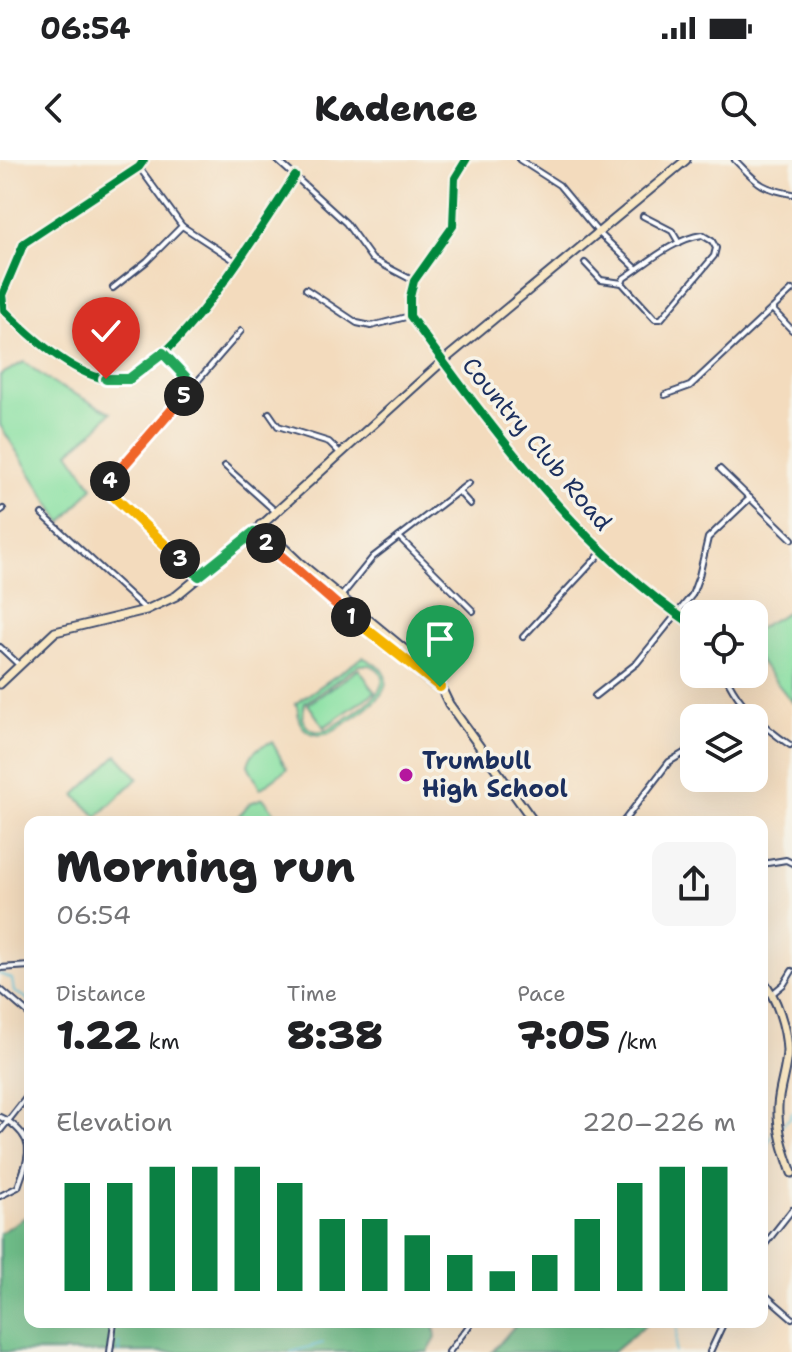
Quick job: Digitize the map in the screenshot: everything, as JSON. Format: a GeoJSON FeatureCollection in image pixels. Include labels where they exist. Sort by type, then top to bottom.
{"type":"FeatureCollection","features":[{"type":"Feature","properties":{"kind":"main road"},"geometry":{"type":"LineString","coordinates":[[0,684],[55,632],[146,610],[176,596],[257,529],[443,361],[686,160]]}},
{"type":"Feature","properties":{"kind":"main road"},"geometry":{"type":"LineString","coordinates":[[257,529],[338,601],[410,657],[440,687],[530,816]]}},
{"type":"Feature","properties":{"kind":"main road"},"geometry":{"type":"LineString","coordinates":[[768,988],[787,1050],[778,1121],[783,1149],[792,1173]]}},
{"type":"Feature","properties":{"kind":"street"},"geometry":{"type":"LineString","coordinates":[[144,160],[139,167],[24,243],[2,295],[2,311],[40,343],[78,369],[106,379],[129,379],[163,353],[214,296],[295,176]]}},
{"type":"Feature","properties":{"kind":"street"},"geometry":{"type":"LineString","coordinates":[[277,160],[346,223],[372,259],[414,281]]}},
{"type":"Feature","properties":{"kind":"street"},"geometry":{"type":"LineString","coordinates":[[306,289],[357,323],[371,326],[410,316],[414,281],[453,226],[455,178],[466,160]]}},
{"type":"Feature","properties":{"kind":"street"},"geometry":{"type":"LineString","coordinates":[[520,160],[559,185],[598,232],[638,270]]}},
{"type":"Feature","properties":{"kind":"street"},"geometry":{"type":"LineString","coordinates":[[735,160],[761,185],[772,191],[792,194]]}},
{"type":"Feature","properties":{"kind":"street"},"geometry":{"type":"LineString","coordinates":[[139,167],[182,226],[237,262]]}},
{"type":"Feature","properties":{"kind":"street"},"geometry":{"type":"LineString","coordinates":[[643,216],[672,231],[679,243]]}},
{"type":"Feature","properties":{"kind":"street"},"geometry":{"type":"LineString","coordinates":[[113,288],[147,261],[182,226]]}},
{"type":"Feature","properties":{"kind":"street"},"geometry":{"type":"LineString","coordinates":[[585,263],[601,280],[622,283],[655,319],[661,319],[714,256],[716,248],[712,241],[702,235],[690,237],[624,278],[622,283]]}},
{"type":"Feature","properties":{"kind":"street"},"geometry":{"type":"LineString","coordinates":[[665,395],[690,386],[792,290]]}},
{"type":"Feature","properties":{"kind":"street"},"geometry":{"type":"LineString","coordinates":[[772,309],[792,330]]}},
{"type":"Feature","properties":{"kind":"street","name":"Country Club Road"},"geometry":{"type":"LineString","coordinates":[[410,316],[561,508],[602,552],[680,617]]}},
{"type":"Feature","properties":{"kind":"street"},"geometry":{"type":"LineString","coordinates":[[199,576],[105,488],[241,331]]}},
{"type":"Feature","properties":{"kind":"street"},"geometry":{"type":"LineString","coordinates":[[163,353],[193,385]]}},
{"type":"Feature","properties":{"kind":"street"},"geometry":{"type":"LineString","coordinates":[[269,413],[278,426],[329,442],[339,452]]}},
{"type":"Feature","properties":{"kind":"street"},"geometry":{"type":"LineString","coordinates":[[225,466],[275,511]]}},
{"type":"Feature","properties":{"kind":"street"},"geometry":{"type":"LineString","coordinates":[[720,469],[792,539]]}},
{"type":"Feature","properties":{"kind":"street"},"geometry":{"type":"LineString","coordinates":[[338,601],[373,557],[469,483]]}},
{"type":"Feature","properties":{"kind":"street"},"geometry":{"type":"LineString","coordinates":[[458,491],[470,504]]}},
{"type":"Feature","properties":{"kind":"street"},"geometry":{"type":"LineString","coordinates":[[595,696],[637,663],[692,595],[708,538],[750,498]]}},
{"type":"Feature","properties":{"kind":"street"},"geometry":{"type":"LineString","coordinates":[[42,514],[146,610]]}},
{"type":"Feature","properties":{"kind":"street"},"geometry":{"type":"LineString","coordinates":[[399,537],[473,611]]}},
{"type":"Feature","properties":{"kind":"street"},"geometry":{"type":"LineString","coordinates":[[523,637],[602,552]]}},
{"type":"Feature","properties":{"kind":"street"},"geometry":{"type":"LineString","coordinates":[[0,647],[18,664]]}},
{"type":"Feature","properties":{"kind":"street"},"geometry":{"type":"LineString","coordinates":[[768,728],[790,745]]}},
{"type":"Feature","properties":{"kind":"street"},"geometry":{"type":"LineString","coordinates":[[628,816],[669,762],[680,755]]}},
{"type":"Feature","properties":{"kind":"street"},"geometry":{"type":"LineString","coordinates":[[768,863],[786,860],[792,863]]}},
{"type":"Feature","properties":{"kind":"street"},"geometry":{"type":"LineString","coordinates":[[0,968],[24,966]]}},
{"type":"Feature","properties":{"kind":"street"},"geometry":{"type":"LineString","coordinates":[[772,994],[784,984],[792,971]]}},
{"type":"Feature","properties":{"kind":"street"},"geometry":{"type":"LineString","coordinates":[[0,989],[24,1010]]}},
{"type":"Feature","properties":{"kind":"street"},"geometry":{"type":"LineString","coordinates":[[0,1131],[24,1101]]}},
{"type":"Feature","properties":{"kind":"street"},"geometry":{"type":"LineString","coordinates":[[0,1117],[24,1135]]}},
{"type":"Feature","properties":{"kind":"street"},"geometry":{"type":"LineString","coordinates":[[0,1196],[18,1187],[24,1167]]}},
{"type":"Feature","properties":{"kind":"street"},"geometry":{"type":"LineString","coordinates":[[768,1240],[792,1210]]}},
{"type":"Feature","properties":{"kind":"street"},"geometry":{"type":"LineString","coordinates":[[768,1297],[792,1318]]}},
{"type":"Feature","properties":{"kind":"street"},"geometry":{"type":"LineString","coordinates":[[110,1352],[113,1328]]}},
{"type":"Feature","properties":{"kind":"street"},"geometry":{"type":"LineString","coordinates":[[449,1352],[467,1328]]}},
{"type":"Feature","properties":{"kind":"street"},"geometry":{"type":"LineString","coordinates":[[710,1352],[721,1328]]}},
{"type":"Feature","properties":{"kind":"green space"},"geometry":{"type":"Polygon","coordinates":[[[24,362],[54,384],[111,412],[69,452],[93,487],[62,523],[0,425],[0,375],[24,362]]]}},
{"type":"Feature","properties":{"kind":"green space"},"geometry":{"type":"Polygon","coordinates":[[[792,609],[792,702],[768,672],[768,623],[792,609]]]}},
{"type":"Feature","properties":{"kind":"green space"},"geometry":{"type":"Polygon","coordinates":[[[363,657],[381,668],[386,680],[378,699],[329,733],[316,734],[306,730],[299,720],[295,704],[363,657]],[[359,665],[305,703],[302,718],[309,728],[327,730],[372,699],[382,682],[381,674],[375,667],[359,665]]]}},
{"type":"Feature","properties":{"kind":"green space"},"geometry":{"type":"Polygon","coordinates":[[[359,669],[375,692],[324,727],[308,704],[359,669]]]}},
{"type":"Feature","properties":{"kind":"green space"},"geometry":{"type":"Polygon","coordinates":[[[272,742],[287,769],[260,789],[248,765],[256,750],[272,742]]]}},
{"type":"Feature","properties":{"kind":"green space"},"geometry":{"type":"Polygon","coordinates":[[[117,755],[138,778],[98,816],[75,795],[117,755]]]}},
{"type":"Feature","properties":{"kind":"green space"},"geometry":{"type":"Polygon","coordinates":[[[263,798],[277,816],[238,816],[250,803],[263,798]]]}},
{"type":"Feature","properties":{"kind":"green space"},"geometry":{"type":"Polygon","coordinates":[[[24,1218],[24,1328],[435,1328],[436,1338],[428,1352],[0,1352],[0,1233],[24,1218]]]}},
{"type":"Feature","properties":{"kind":"green space"},"geometry":{"type":"Polygon","coordinates":[[[513,1328],[642,1328],[613,1352],[492,1352],[513,1328]]]}},
{"type":"Feature","properties":{"kind":"waterway"},"geometry":{"type":"LineString","coordinates":[[0,974],[12,979],[14,992],[24,997]]}},
{"type":"Feature","properties":{"kind":"waterway"},"geometry":{"type":"LineString","coordinates":[[780,1126],[792,1112]]}},
{"type":"Feature","properties":{"kind":"waterway"},"geometry":{"type":"LineString","coordinates":[[768,1143],[775,1130]]}},
{"type":"Feature","properties":{"kind":"waterway"},"geometry":{"type":"LineString","coordinates":[[675,1352],[677,1328]]}},
{"type":"Feature","properties":{"kind":"waterway"},"geometry":{"type":"LineString","coordinates":[[119,1343],[120,1352]]}},
{"type":"Feature","properties":{"kind":"waterway"},"geometry":{"type":"LineString","coordinates":[[291,1352],[323,1343]]}},
{"type":"Feature","properties":{"kind":"cycle path"},"geometry":{"type":"LineString","coordinates":[[144,160],[139,167],[24,243],[2,295],[4,310],[41,344],[71,365],[101,378],[116,380],[138,373],[162,355],[240,260],[295,176]]}},
{"type":"Feature","properties":{"kind":"cycle path"},"geometry":{"type":"LineString","coordinates":[[466,160],[455,178],[453,226],[414,281],[410,316],[505,442],[574,523],[652,595],[680,616]]}},
{"type":"Feature","properties":{"kind":"place","name":"Trumbull High School"},"geometry":{"type":"Point","coordinates":[406,775]}},
{"type":"Feature","properties":{"kind":"route"},"geometry":{"type":"LineString","coordinates":[[106,379],[129,379],[163,353],[193,385],[105,488],[199,576],[254,532],[335,604],[440,687]]}}]}
